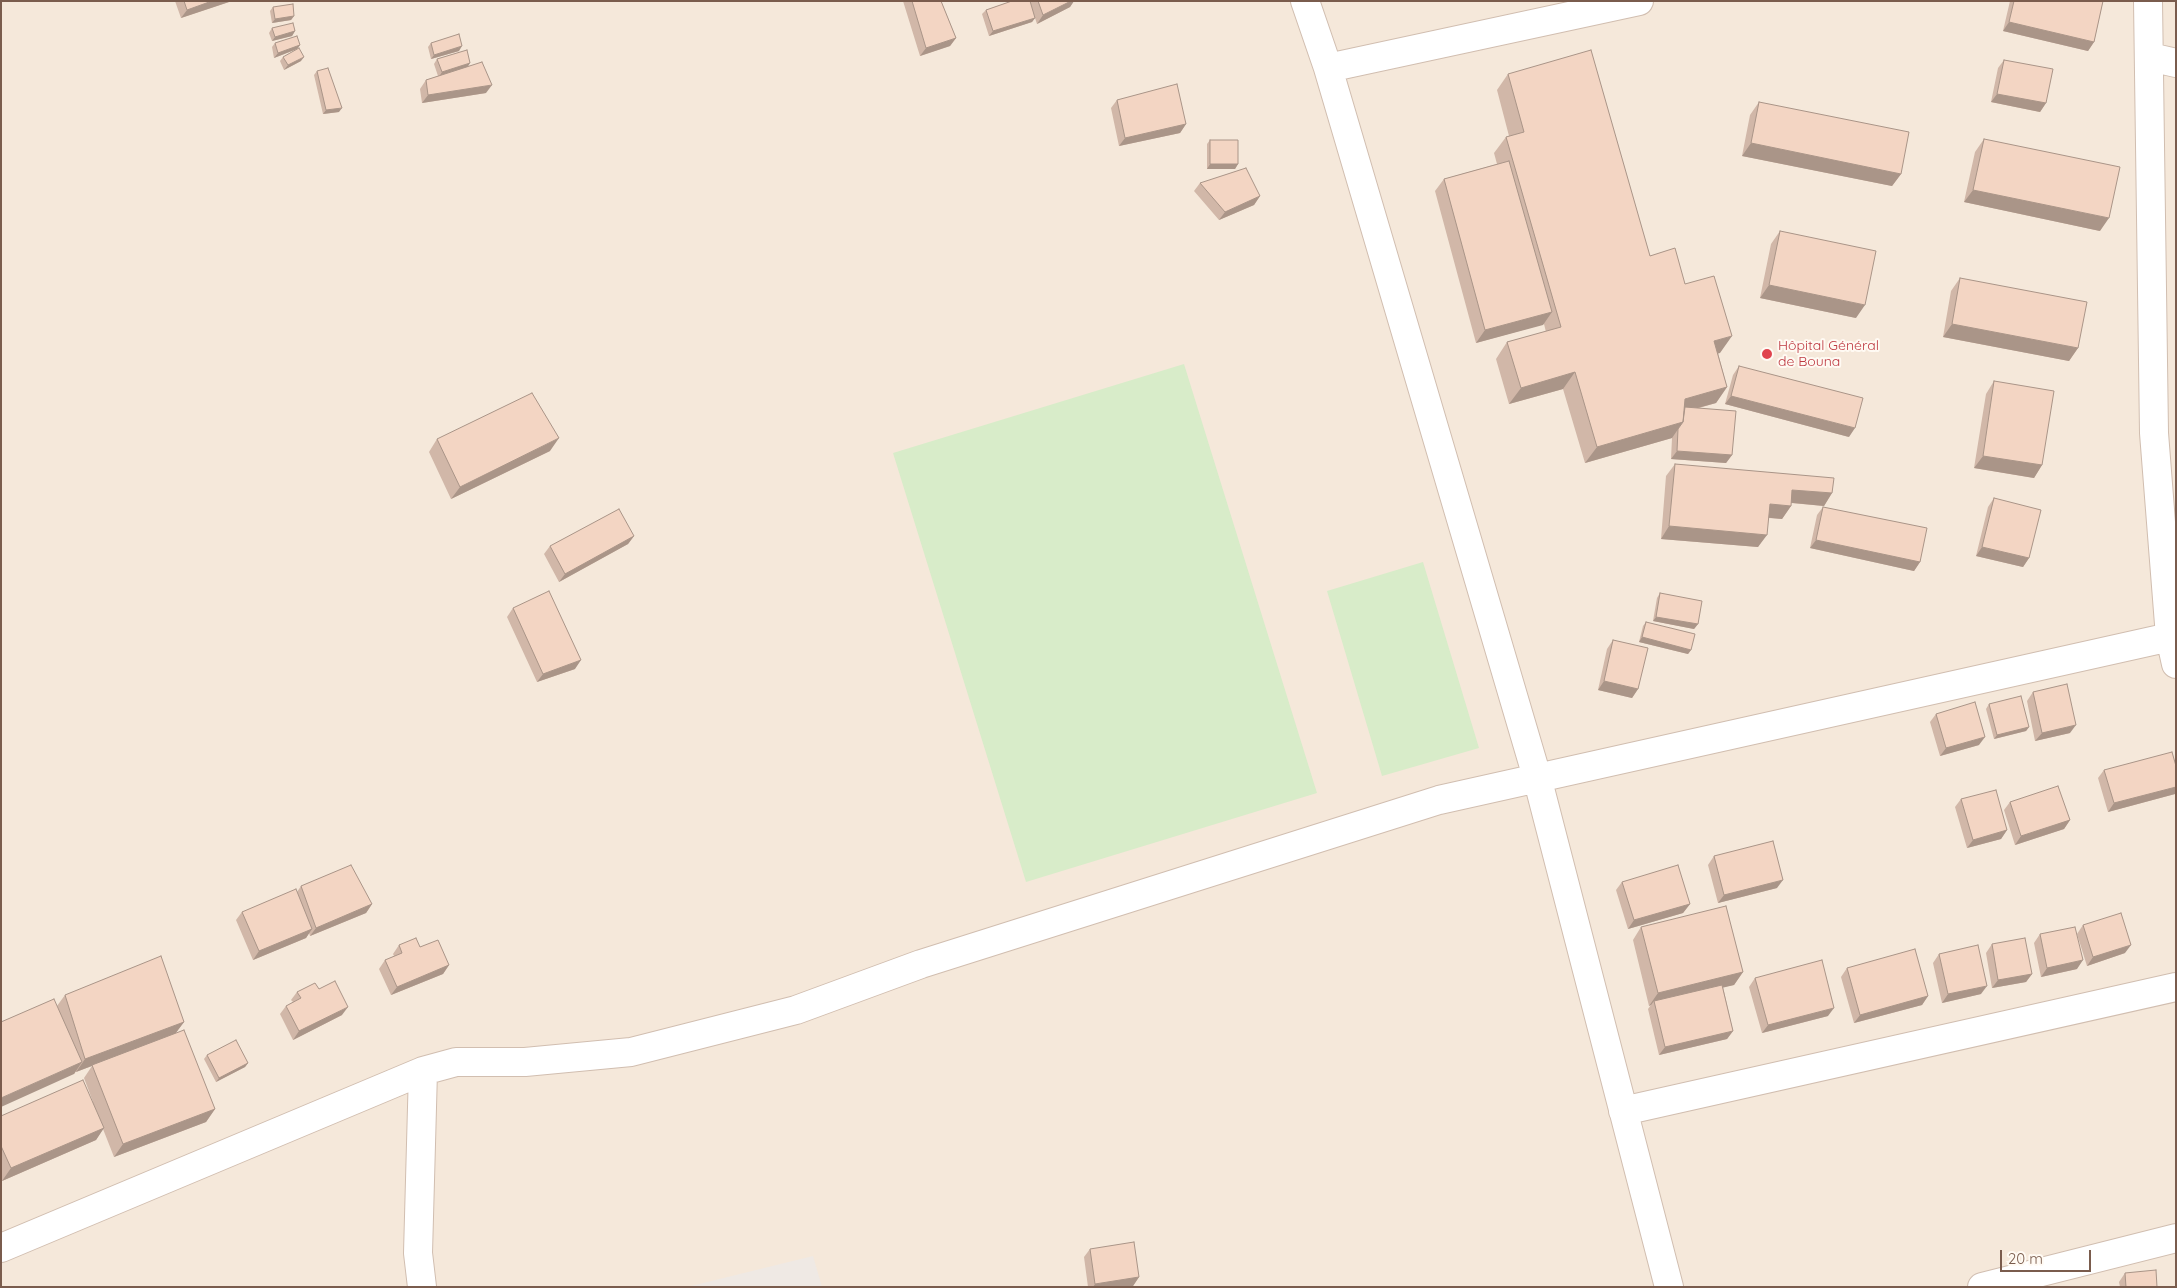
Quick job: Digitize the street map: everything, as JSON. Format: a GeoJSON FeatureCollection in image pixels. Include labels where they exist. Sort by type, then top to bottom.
{"type":"FeatureCollection","features":[{"type":"Feature","properties":{"kind":"street"},"geometry":{"type":"LineString","coordinates":[[1305,1],[1328,68],[1537,777],[1669,1287]]}},
{"type":"Feature","properties":{"kind":"street"},"geometry":{"type":"LineString","coordinates":[[1328,68],[1639,1]]}},
{"type":"Feature","properties":{"kind":"street"},"geometry":{"type":"LineString","coordinates":[[2148,1],[2165,435],[2170,637],[2176,664]]}},
{"type":"Feature","properties":{"kind":"street"},"geometry":{"type":"LineString","coordinates":[[2150,57],[2176,63]]}},
{"type":"Feature","properties":{"kind":"street"},"geometry":{"type":"LineString","coordinates":[[1,1248],[423,1071],[456,1062],[525,1062],[632,1052],[796,1010],[921,964],[1439,800],[2170,637]]}},
{"type":"Feature","properties":{"kind":"street"},"geometry":{"type":"LineString","coordinates":[[1623,1111],[2176,987]]}},
{"type":"Feature","properties":{"kind":"street"},"geometry":{"type":"LineString","coordinates":[[422,1287],[418,1253],[423,1071]]}},
{"type":"Feature","properties":{"kind":"street"},"geometry":{"type":"LineString","coordinates":[[1982,1287],[2176,1238]]}},
{"type":"Feature","properties":{"kind":"shaded area"},"geometry":{"type":"Polygon","coordinates":[[[1,1],[2176,1],[2176,1287],[1,1287],[1,1]]]}},
{"type":"Feature","properties":{"kind":"shaded area"},"geometry":{"type":"Polygon","coordinates":[[[813,1256],[822,1287],[687,1287],[813,1256]]]}},
{"type":"Feature","properties":{"kind":"green space"},"geometry":{"type":"Polygon","coordinates":[[[1184,364],[1317,793],[1026,882],[893,453],[1184,364]]]}},
{"type":"Feature","properties":{"kind":"green space"},"geometry":{"type":"Polygon","coordinates":[[[1423,562],[1479,748],[1382,776],[1327,591],[1423,562]]]}},
{"type":"Feature","properties":{"kind":"building"},"geometry":{"type":"Polygon","coordinates":[[[184,1],[212,1],[187,10],[184,1]]]}},
{"type":"Feature","properties":{"kind":"building"},"geometry":{"type":"Polygon","coordinates":[[[912,1],[941,1],[956,38],[926,48],[912,1]]]}},
{"type":"Feature","properties":{"kind":"building"},"geometry":{"type":"Polygon","coordinates":[[[1012,1],[1030,1],[1035,18],[993,31],[986,10],[1012,1]]]}},
{"type":"Feature","properties":{"kind":"building"},"geometry":{"type":"Polygon","coordinates":[[[1038,1],[1071,1],[1043,15],[1038,1]]]}},
{"type":"Feature","properties":{"kind":"building"},"geometry":{"type":"Polygon","coordinates":[[[2014,1],[2103,1],[2094,42],[2009,22],[2014,1]]]}},
{"type":"Feature","properties":{"kind":"building"},"geometry":{"type":"Polygon","coordinates":[[[293,4],[294,16],[275,19],[273,7],[293,4]]]}},
{"type":"Feature","properties":{"kind":"building"},"geometry":{"type":"Polygon","coordinates":[[[293,23],[295,31],[275,37],[272,28],[293,23]]]}},
{"type":"Feature","properties":{"kind":"building"},"geometry":{"type":"Polygon","coordinates":[[[459,34],[462,46],[434,55],[431,43],[459,34]]]}},
{"type":"Feature","properties":{"kind":"building"},"geometry":{"type":"Polygon","coordinates":[[[297,36],[300,45],[278,53],[275,43],[297,36]]]}},
{"type":"Feature","properties":{"kind":"building"},"geometry":{"type":"Polygon","coordinates":[[[299,48],[304,57],[288,65],[283,57],[299,48]]]}},
{"type":"Feature","properties":{"kind":"building"},"geometry":{"type":"Polygon","coordinates":[[[467,50],[470,63],[442,72],[437,59],[467,50]]]}},
{"type":"Feature","properties":{"kind":"building"},"geometry":{"type":"Polygon","coordinates":[[[1591,50],[1650,256],[1675,248],[1685,284],[1714,276],[1732,336],[1714,341],[1727,387],[1685,399],[1683,422],[1597,447],[1575,372],[1521,388],[1507,342],[1561,327],[1506,137],[1524,132],[1508,74],[1591,50]]]}},
{"type":"Feature","properties":{"kind":"building"},"geometry":{"type":"Polygon","coordinates":[[[2004,60],[2053,69],[2046,103],[1997,94],[2004,60]]]}},
{"type":"Feature","properties":{"kind":"building"},"geometry":{"type":"Polygon","coordinates":[[[482,62],[492,85],[428,95],[426,80],[482,62]]]}},
{"type":"Feature","properties":{"kind":"building"},"geometry":{"type":"Polygon","coordinates":[[[328,68],[342,108],[326,110],[317,71],[328,68]]]}},
{"type":"Feature","properties":{"kind":"building"},"geometry":{"type":"Polygon","coordinates":[[[1177,84],[1186,124],[1125,138],[1117,100],[1177,84]]]}},
{"type":"Feature","properties":{"kind":"building"},"geometry":{"type":"Polygon","coordinates":[[[1759,102],[1909,132],[1901,174],[1751,143],[1759,102]]]}},
{"type":"Feature","properties":{"kind":"building"},"geometry":{"type":"Polygon","coordinates":[[[1984,139],[2120,167],[2109,218],[1973,190],[1984,139]]]}},
{"type":"Feature","properties":{"kind":"building"},"geometry":{"type":"Polygon","coordinates":[[[1210,140],[1238,140],[1238,164],[1210,164],[1210,140]]]}},
{"type":"Feature","properties":{"kind":"building"},"geometry":{"type":"Polygon","coordinates":[[[1509,161],[1552,312],[1485,330],[1444,179],[1509,161]]]}},
{"type":"Feature","properties":{"kind":"building"},"geometry":{"type":"Polygon","coordinates":[[[1246,168],[1260,196],[1225,212],[1200,183],[1246,168]]]}},
{"type":"Feature","properties":{"kind":"building"},"geometry":{"type":"Polygon","coordinates":[[[1780,231],[1876,251],[1865,305],[1769,285],[1780,231]]]}},
{"type":"Feature","properties":{"kind":"building"},"geometry":{"type":"Polygon","coordinates":[[[1960,278],[2087,302],[2078,348],[1952,324],[1960,278]]]}},
{"type":"Feature","properties":{"kind":"building"},"geometry":{"type":"Polygon","coordinates":[[[1739,366],[1863,398],[1855,428],[1731,396],[1739,366]]]}},
{"type":"Feature","properties":{"kind":"building"},"geometry":{"type":"Polygon","coordinates":[[[1994,381],[2054,391],[2042,465],[1983,456],[1994,381]]]}},
{"type":"Feature","properties":{"kind":"building"},"geometry":{"type":"Polygon","coordinates":[[[532,393],[559,438],[460,487],[437,439],[532,393]]]}},
{"type":"Feature","properties":{"kind":"building"},"geometry":{"type":"Polygon","coordinates":[[[1685,407],[1736,411],[1732,455],[1677,451],[1678,429],[1683,422],[1685,407]]]}},
{"type":"Feature","properties":{"kind":"building"},"geometry":{"type":"Polygon","coordinates":[[[1675,464],[1834,478],[1832,493],[1792,490],[1791,506],[1770,504],[1767,535],[1669,526],[1675,464]]]}},
{"type":"Feature","properties":{"kind":"building"},"geometry":{"type":"Polygon","coordinates":[[[1994,498],[2041,510],[2029,558],[1982,547],[1994,498]]]}},
{"type":"Feature","properties":{"kind":"building"},"geometry":{"type":"Polygon","coordinates":[[[1823,507],[1927,528],[1920,562],[1816,540],[1823,507]]]}},
{"type":"Feature","properties":{"kind":"building"},"geometry":{"type":"Polygon","coordinates":[[[619,509],[634,536],[565,574],[550,546],[619,509]]]}},
{"type":"Feature","properties":{"kind":"building"},"geometry":{"type":"Polygon","coordinates":[[[549,591],[581,660],[543,674],[513,608],[549,591]]]}},
{"type":"Feature","properties":{"kind":"building"},"geometry":{"type":"Polygon","coordinates":[[[1660,593],[1702,601],[1698,624],[1656,617],[1660,593]]]}},
{"type":"Feature","properties":{"kind":"building"},"geometry":{"type":"Polygon","coordinates":[[[1646,622],[1695,634],[1691,650],[1642,637],[1646,622]]]}},
{"type":"Feature","properties":{"kind":"building"},"geometry":{"type":"Polygon","coordinates":[[[1613,640],[1648,648],[1638,689],[1604,681],[1613,640]]]}},
{"type":"Feature","properties":{"kind":"building"},"geometry":{"type":"Polygon","coordinates":[[[2067,684],[2076,725],[2042,733],[2033,692],[2067,684]]]}},
{"type":"Feature","properties":{"kind":"building"},"geometry":{"type":"Polygon","coordinates":[[[2021,696],[2029,727],[1997,735],[1989,704],[2021,696]]]}},
{"type":"Feature","properties":{"kind":"building"},"geometry":{"type":"Polygon","coordinates":[[[1975,702],[1985,737],[1946,748],[1936,714],[1975,702]]]}},
{"type":"Feature","properties":{"kind":"building"},"geometry":{"type":"Polygon","coordinates":[[[2172,752],[2176,766],[2176,787],[2114,803],[2104,770],[2172,752]]]}},
{"type":"Feature","properties":{"kind":"building"},"geometry":{"type":"Polygon","coordinates":[[[2058,786],[2070,820],[2021,836],[2010,802],[2058,786]]]}},
{"type":"Feature","properties":{"kind":"building"},"geometry":{"type":"Polygon","coordinates":[[[1996,790],[2007,830],[1973,840],[1961,799],[1996,790]]]}},
{"type":"Feature","properties":{"kind":"building"},"geometry":{"type":"Polygon","coordinates":[[[1773,841],[1783,880],[1724,895],[1714,856],[1773,841]]]}},
{"type":"Feature","properties":{"kind":"building"},"geometry":{"type":"Polygon","coordinates":[[[351,865],[372,904],[316,928],[301,886],[351,865]]]}},
{"type":"Feature","properties":{"kind":"building"},"geometry":{"type":"Polygon","coordinates":[[[1678,865],[1690,904],[1634,920],[1622,882],[1678,865]]]}},
{"type":"Feature","properties":{"kind":"building"},"geometry":{"type":"Polygon","coordinates":[[[296,889],[312,929],[259,951],[242,912],[296,889]]]}},
{"type":"Feature","properties":{"kind":"building"},"geometry":{"type":"Polygon","coordinates":[[[1726,906],[1743,972],[1658,993],[1641,927],[1726,906]]]}},
{"type":"Feature","properties":{"kind":"building"},"geometry":{"type":"Polygon","coordinates":[[[2121,913],[2131,945],[2093,957],[2083,925],[2121,913]]]}},
{"type":"Feature","properties":{"kind":"building"},"geometry":{"type":"Polygon","coordinates":[[[2075,927],[2083,960],[2047,968],[2040,934],[2075,927]]]}},
{"type":"Feature","properties":{"kind":"building"},"geometry":{"type":"Polygon","coordinates":[[[416,938],[420,947],[438,940],[449,965],[397,987],[385,960],[402,953],[399,945],[416,938]]]}},
{"type":"Feature","properties":{"kind":"building"},"geometry":{"type":"Polygon","coordinates":[[[2025,938],[2032,974],[1998,980],[1992,944],[2025,938]]]}},
{"type":"Feature","properties":{"kind":"building"},"geometry":{"type":"Polygon","coordinates":[[[1978,945],[1987,986],[1948,994],[1939,954],[1978,945]]]}},
{"type":"Feature","properties":{"kind":"building"},"geometry":{"type":"Polygon","coordinates":[[[1915,949],[1928,996],[1860,1015],[1847,968],[1915,949]]]}},
{"type":"Feature","properties":{"kind":"building"},"geometry":{"type":"Polygon","coordinates":[[[161,956],[184,1022],[85,1059],[65,995],[161,956]]]}},
{"type":"Feature","properties":{"kind":"building"},"geometry":{"type":"Polygon","coordinates":[[[1822,960],[1834,1008],[1768,1025],[1755,978],[1822,960]]]}},
{"type":"Feature","properties":{"kind":"building"},"geometry":{"type":"Polygon","coordinates":[[[335,981],[348,1007],[299,1031],[286,1006],[301,998],[297,992],[315,983],[319,989],[335,981]]]}},
{"type":"Feature","properties":{"kind":"building"},"geometry":{"type":"Polygon","coordinates":[[[1722,985],[1733,1031],[1665,1047],[1654,1001],[1722,985]]]}},
{"type":"Feature","properties":{"kind":"building"},"geometry":{"type":"Polygon","coordinates":[[[54,999],[82,1062],[1,1098],[1,1022],[54,999]]]}},
{"type":"Feature","properties":{"kind":"building"},"geometry":{"type":"Polygon","coordinates":[[[184,1030],[215,1109],[123,1144],[92,1065],[184,1030]]]}},
{"type":"Feature","properties":{"kind":"building"},"geometry":{"type":"Polygon","coordinates":[[[236,1040],[248,1063],[219,1078],[207,1055],[236,1040]]]}},
{"type":"Feature","properties":{"kind":"building"},"geometry":{"type":"Polygon","coordinates":[[[83,1080],[104,1128],[11,1168],[1,1146],[1,1116],[83,1080]]]}},
{"type":"Feature","properties":{"kind":"building"},"geometry":{"type":"Polygon","coordinates":[[[1134,1242],[1139,1277],[1095,1284],[1090,1249],[1134,1242]]]}},
{"type":"Feature","properties":{"kind":"building"},"geometry":{"type":"Polygon","coordinates":[[[2156,1270],[2157,1287],[2126,1287],[2125,1273],[2156,1270]]]}},
{"type":"Feature","properties":{"kind":"place","name":"Hôpital Général de Bouna"},"geometry":{"type":"Point","coordinates":[1767,354]}}]}
